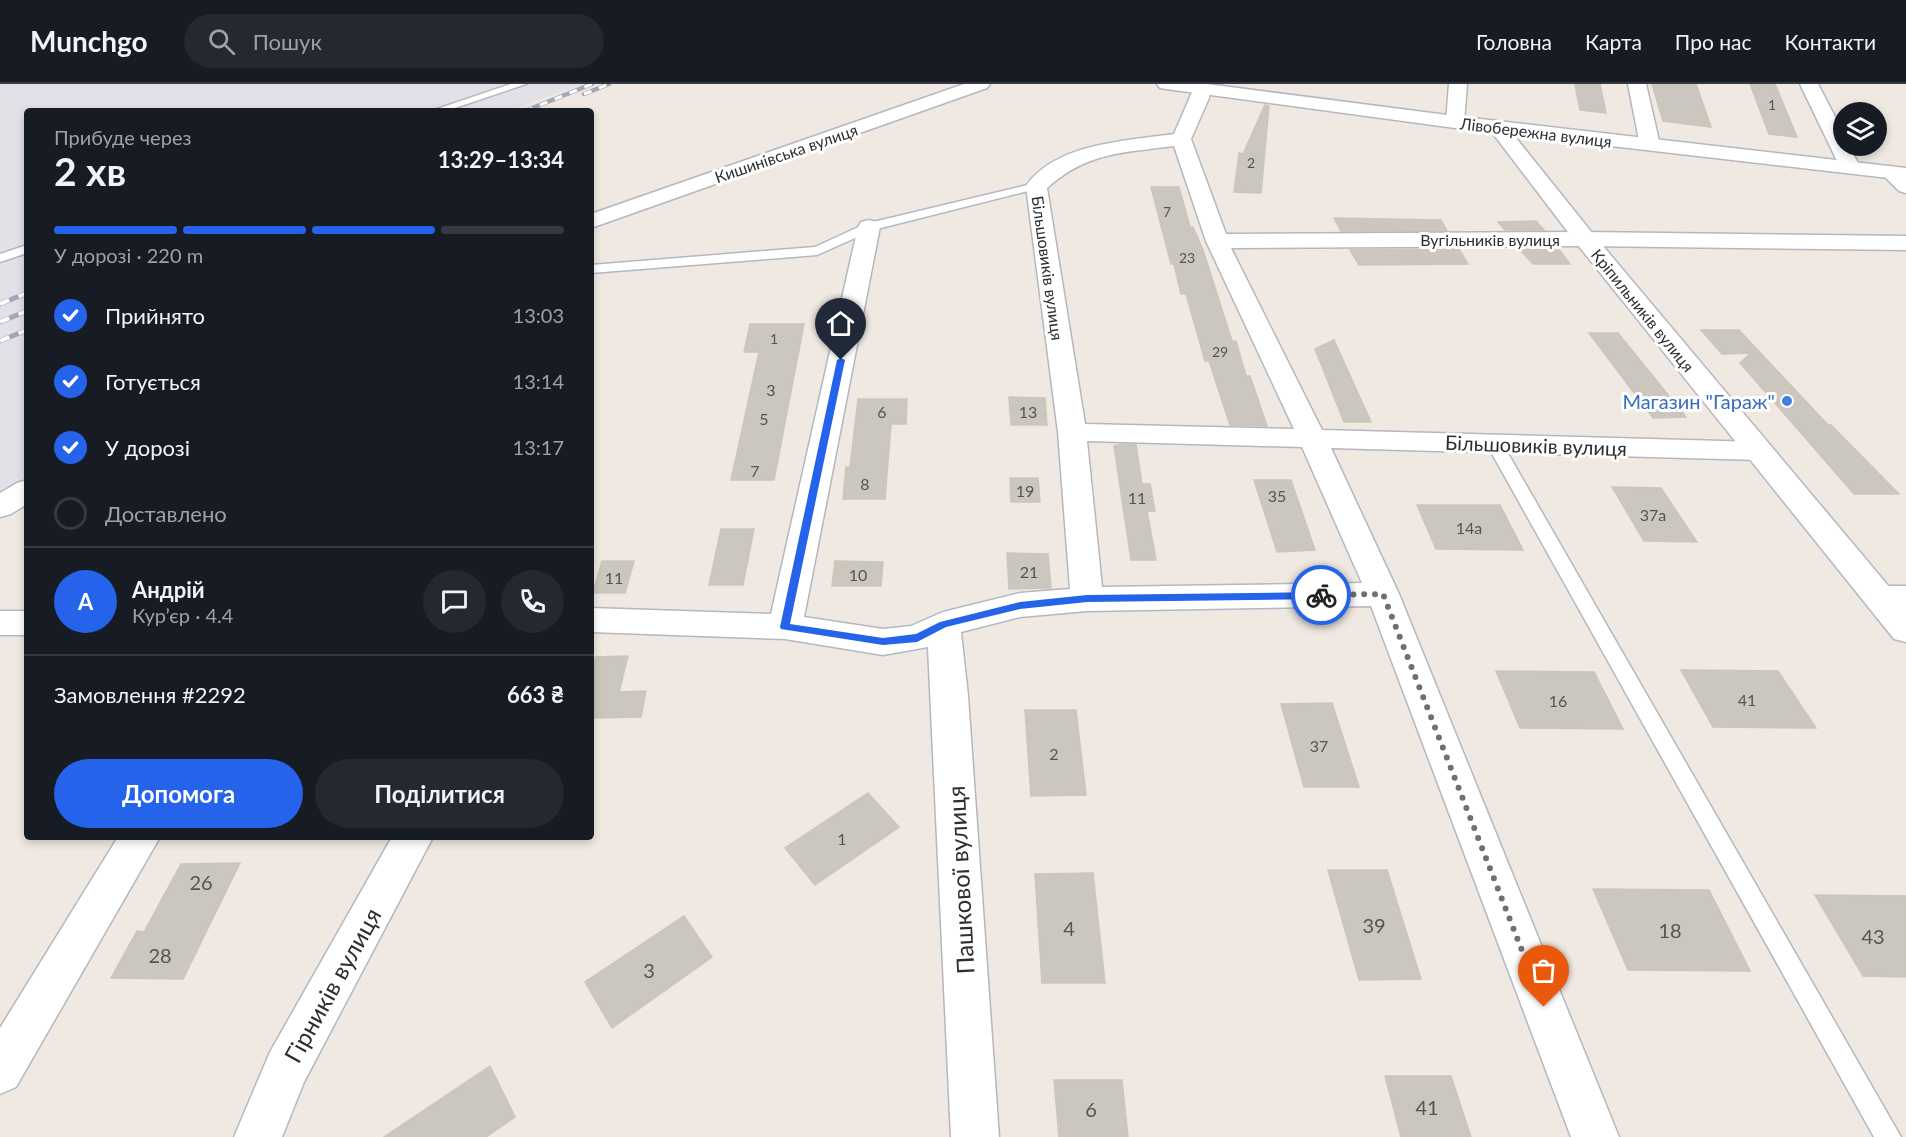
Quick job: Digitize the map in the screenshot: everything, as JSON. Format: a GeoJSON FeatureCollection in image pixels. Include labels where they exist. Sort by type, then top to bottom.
{"type":"FeatureCollection","features":[{"type":"Feature","properties":{"kind":"street","name":"Кишинівська вулиця"},"geometry":{"type":"LineString","coordinates":[[594,220],[981,84]]}},
{"type":"Feature","properties":{"kind":"street","name":"Лівобережна вулиця"},"geometry":{"type":"LineString","coordinates":[[1166,84],[1199,86],[1455,122],[1898,173]]}},
{"type":"Feature","properties":{"kind":"street"},"geometry":{"type":"LineString","coordinates":[[1455,122],[1458,84]]}},
{"type":"Feature","properties":{"kind":"street"},"geometry":{"type":"LineString","coordinates":[[1637,84],[1650,145]]}},
{"type":"Feature","properties":{"kind":"street"},"geometry":{"type":"LineString","coordinates":[[1809,84],[1850,167]]}},
{"type":"Feature","properties":{"kind":"street"},"geometry":{"type":"LineString","coordinates":[[1199,86],[1200,98],[1181,139],[1217,241],[1313,440],[1383,594],[1595,1137]]}},
{"type":"Feature","properties":{"kind":"street","name":"Кріпильників вулиця"},"geometry":{"type":"LineString","coordinates":[[1497,127],[1585,239],[1759,451],[1893,598],[1906,630]]}},
{"type":"Feature","properties":{"kind":"street","name":"Більшовиків вулиця"},"geometry":{"type":"LineString","coordinates":[[1087,599],[1072,432],[1036,186],[1058,167],[1095,151],[1181,139]]}},
{"type":"Feature","properties":{"kind":"street"},"geometry":{"type":"LineString","coordinates":[[1898,173],[1906,187]]}},
{"type":"Feature","properties":{"kind":"street"},"geometry":{"type":"LineString","coordinates":[[784,627],[869,228]]}},
{"type":"Feature","properties":{"kind":"street","name":"Вугільників вулиця"},"geometry":{"type":"LineString","coordinates":[[1217,241],[1585,239],[1906,243]]}},
{"type":"Feature","properties":{"kind":"street","name":"Більшовиків вулиця"},"geometry":{"type":"LineString","coordinates":[[1072,432],[1759,451]]}},
{"type":"Feature","properties":{"kind":"street"},"geometry":{"type":"LineString","coordinates":[[0,507],[24,492]]}},
{"type":"Feature","properties":{"kind":"street"},"geometry":{"type":"LineString","coordinates":[[594,620],[784,627],[883,642],[917,638],[943,624],[1020,605],[1087,599],[1383,594]]}},
{"type":"Feature","properties":{"kind":"street"},"geometry":{"type":"LineString","coordinates":[[0,623],[24,623]]}},
{"type":"Feature","properties":{"kind":"street","name":"Пашкової вулиця"},"geometry":{"type":"LineString","coordinates":[[943,624],[950,696],[975,1137]]}},
{"type":"Feature","properties":{"kind":"street"},"geometry":{"type":"LineString","coordinates":[[0,1071],[138,840]]}},
{"type":"Feature","properties":{"kind":"street","name":"Гірників вулиця"},"geometry":{"type":"LineString","coordinates":[[258,1137],[286,1068],[411,840]]}},
{"type":"Feature","properties":{"kind":"lane"},"geometry":{"type":"LineString","coordinates":[[445,108],[521,84]]}},
{"type":"Feature","properties":{"kind":"lane"},"geometry":{"type":"LineString","coordinates":[[594,269],[817,252],[869,228],[1036,186]]}},
{"type":"Feature","properties":{"kind":"lane"},"geometry":{"type":"LineString","coordinates":[[0,258],[24,250]]}},
{"type":"Feature","properties":{"kind":"lane"},"geometry":{"type":"LineString","coordinates":[[1494,443],[1888,1137]]}},
{"type":"Feature","properties":{"kind":"shaded area"},"geometry":{"type":"Polygon","coordinates":[[[0,84],[585,84],[515,108],[24,108],[24,498],[0,514],[0,84]]]}},
{"type":"Feature","properties":{"kind":"building"},"geometry":{"type":"Polygon","coordinates":[[[1575,84],[1600,84],[1606,113],[1580,110],[1575,84]]]}},
{"type":"Feature","properties":{"kind":"building"},"geometry":{"type":"Polygon","coordinates":[[[1652,84],[1696,84],[1711,127],[1663,121],[1652,84]]]}},
{"type":"Feature","properties":{"kind":"building"},"geometry":{"type":"Polygon","coordinates":[[[1750,84],[1775,84],[1797,137],[1769,134],[1750,84]]]}},
{"type":"Feature","properties":{"kind":"building"},"geometry":{"type":"Polygon","coordinates":[[[1265,105],[1269,106],[1261,193],[1234,192],[1239,153],[1243,154],[1265,105]]]}},
{"type":"Feature","properties":{"kind":"building"},"geometry":{"type":"Polygon","coordinates":[[[1151,187],[1179,187],[1190,227],[1193,227],[1203,250],[1232,341],[1236,341],[1246,376],[1250,376],[1267,426],[1230,425],[1209,361],[1205,361],[1186,294],[1181,294],[1174,264],[1171,264],[1151,187]]]}},
{"type":"Feature","properties":{"kind":"building"},"geometry":{"type":"Polygon","coordinates":[[[1334,218],[1441,220],[1447,231],[1341,231],[1334,218]]]}},
{"type":"Feature","properties":{"kind":"building"},"geometry":{"type":"Polygon","coordinates":[[[1536,221],[1544,230],[1505,230],[1498,222],[1536,221]]]}},
{"type":"Feature","properties":{"kind":"building"},"geometry":{"type":"Polygon","coordinates":[[[1558,248],[1570,264],[1533,264],[1519,249],[1558,248]]]}},
{"type":"Feature","properties":{"kind":"building"},"geometry":{"type":"Polygon","coordinates":[[[1459,249],[1468,264],[1359,265],[1350,250],[1459,249]]]}},
{"type":"Feature","properties":{"kind":"building"},"geometry":{"type":"Polygon","coordinates":[[[750,324],[804,324],[774,480],[731,480],[759,352],[744,352],[750,324]]]}},
{"type":"Feature","properties":{"kind":"building"},"geometry":{"type":"Polygon","coordinates":[[[1701,330],[1739,330],[1828,425],[1831,425],[1899,494],[1854,494],[1740,363],[1751,353],[1722,354],[1701,330]]]}},
{"type":"Feature","properties":{"kind":"building"},"geometry":{"type":"Polygon","coordinates":[[[1589,333],[1618,333],[1686,417],[1653,418],[1589,333]]]}},
{"type":"Feature","properties":{"kind":"building"},"geometry":{"type":"Polygon","coordinates":[[[1334,340],[1371,422],[1344,422],[1315,349],[1334,340]]]}},
{"type":"Feature","properties":{"kind":"building"},"geometry":{"type":"Polygon","coordinates":[[[1009,397],[1045,398],[1047,425],[1011,425],[1009,397]]]}},
{"type":"Feature","properties":{"kind":"building"},"geometry":{"type":"Polygon","coordinates":[[[858,399],[907,399],[906,424],[891,424],[885,499],[843,499],[846,467],[850,467],[858,399]]]}},
{"type":"Feature","properties":{"kind":"building"},"geometry":{"type":"Polygon","coordinates":[[[1136,445],[1142,484],[1150,484],[1155,511],[1147,511],[1156,560],[1131,560],[1114,446],[1136,445]]]}},
{"type":"Feature","properties":{"kind":"building"},"geometry":{"type":"Polygon","coordinates":[[[1010,478],[1038,478],[1040,502],[1011,502],[1010,478]]]}},
{"type":"Feature","properties":{"kind":"building"},"geometry":{"type":"Polygon","coordinates":[[[1254,480],[1291,480],[1315,550],[1277,552],[1254,480]]]}},
{"type":"Feature","properties":{"kind":"building"},"geometry":{"type":"Polygon","coordinates":[[[1612,487],[1661,488],[1697,542],[1644,541],[1612,487]]]}},
{"type":"Feature","properties":{"kind":"building"},"geometry":{"type":"Polygon","coordinates":[[[1417,505],[1500,505],[1523,550],[1436,549],[1417,505]]]}},
{"type":"Feature","properties":{"kind":"building"},"geometry":{"type":"Polygon","coordinates":[[[721,529],[754,529],[743,585],[709,585],[721,529]]]}},
{"type":"Feature","properties":{"kind":"building"},"geometry":{"type":"Polygon","coordinates":[[[1007,553],[1048,554],[1051,588],[1009,589],[1007,553]]]}},
{"type":"Feature","properties":{"kind":"building"},"geometry":{"type":"Polygon","coordinates":[[[602,561],[634,561],[625,593],[594,593],[602,561]]]}},
{"type":"Feature","properties":{"kind":"building"},"geometry":{"type":"Polygon","coordinates":[[[835,561],[883,562],[881,586],[832,586],[835,561]]]}},
{"type":"Feature","properties":{"kind":"building"},"geometry":{"type":"Polygon","coordinates":[[[628,656],[619,692],[646,691],[641,717],[594,718],[596,657],[628,656]]]}},
{"type":"Feature","properties":{"kind":"building"},"geometry":{"type":"Polygon","coordinates":[[[1681,670],[1778,671],[1816,728],[1713,727],[1681,670]]]}},
{"type":"Feature","properties":{"kind":"building"},"geometry":{"type":"Polygon","coordinates":[[[1496,671],[1594,672],[1623,729],[1520,728],[1496,671]]]}},
{"type":"Feature","properties":{"kind":"building"},"geometry":{"type":"Polygon","coordinates":[[[1332,703],[1359,787],[1304,787],[1281,704],[1332,703]]]}},
{"type":"Feature","properties":{"kind":"building"},"geometry":{"type":"Polygon","coordinates":[[[1025,710],[1076,710],[1086,795],[1031,796],[1025,710]]]}},
{"type":"Feature","properties":{"kind":"building"},"geometry":{"type":"Polygon","coordinates":[[[868,793],[899,827],[815,885],[785,848],[868,793]]]}},
{"type":"Feature","properties":{"kind":"building"},"geometry":{"type":"Polygon","coordinates":[[[240,863],[183,979],[111,978],[137,931],[144,932],[181,864],[240,863]]]}},
{"type":"Feature","properties":{"kind":"building"},"geometry":{"type":"Polygon","coordinates":[[[1328,870],[1387,870],[1421,979],[1359,980],[1328,870]]]}},
{"type":"Feature","properties":{"kind":"building"},"geometry":{"type":"Polygon","coordinates":[[[1093,873],[1105,983],[1042,983],[1035,874],[1093,873]]]}},
{"type":"Feature","properties":{"kind":"building"},"geometry":{"type":"Polygon","coordinates":[[[1593,889],[1709,890],[1750,971],[1628,970],[1593,889]]]}},
{"type":"Feature","properties":{"kind":"building"},"geometry":{"type":"Polygon","coordinates":[[[1815,895],[1906,896],[1906,977],[1863,976],[1815,895]]]}},
{"type":"Feature","properties":{"kind":"building"},"geometry":{"type":"Polygon","coordinates":[[[684,916],[712,957],[612,1028],[585,982],[684,916]]]}},
{"type":"Feature","properties":{"kind":"building"},"geometry":{"type":"Polygon","coordinates":[[[490,1066],[515,1117],[486,1137],[384,1137],[490,1066]]]}},
{"type":"Feature","properties":{"kind":"building"},"geometry":{"type":"Polygon","coordinates":[[[1385,1076],[1451,1076],[1471,1137],[1401,1137],[1385,1076]]]}},
{"type":"Feature","properties":{"kind":"building"},"geometry":{"type":"Polygon","coordinates":[[[1054,1080],[1122,1080],[1128,1137],[1059,1137],[1054,1080]]]}},
{"type":"Feature","properties":{"kind":"railway"},"geometry":{"type":"LineString","coordinates":[[532,108],[592,84]]}},
{"type":"Feature","properties":{"kind":"railway"},"geometry":{"type":"LineString","coordinates":[[584,94],[609,84]]}},
{"type":"Feature","properties":{"kind":"railway"},"geometry":{"type":"LineString","coordinates":[[0,304],[24,294]]}},
{"type":"Feature","properties":{"kind":"railway"},"geometry":{"type":"LineString","coordinates":[[0,322],[24,312]]}},
{"type":"Feature","properties":{"kind":"railway"},"geometry":{"type":"LineString","coordinates":[[0,341],[24,331]]}},
{"type":"Feature","properties":{"kind":"way so far"},"geometry":{"type":"LineString","coordinates":[[1321,595],[1383,594],[1544,1007]]}},
{"type":"Feature","properties":{"kind":"place","name":"Магазин \"Гараж\""},"geometry":{"type":"Point","coordinates":[1787,401]}},
{"type":"Feature","properties":{"kind":"route"},"geometry":{"type":"LineString","coordinates":[[841,360],[784,627],[883,642],[917,638],[943,624],[1020,605],[1087,599],[1321,595]]}}]}
